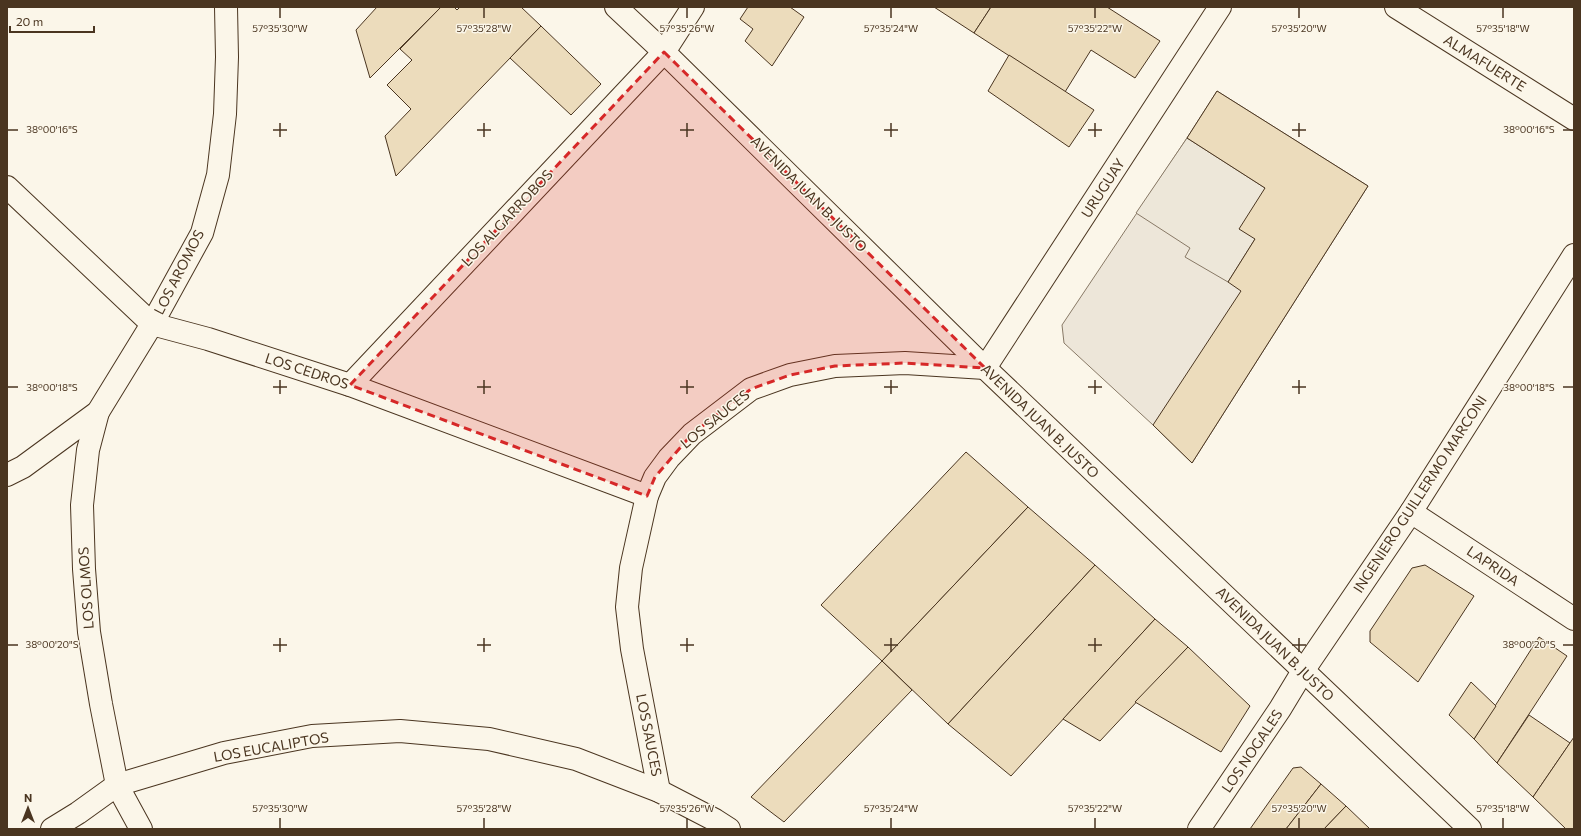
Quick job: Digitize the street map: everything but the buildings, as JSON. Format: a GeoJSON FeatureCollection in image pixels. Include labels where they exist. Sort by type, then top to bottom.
{"type":"FeatureCollection","features":[{"type":"Feature","properties":{"kind":"street","name":"LOS AROMOS"},"geometry":{"type":"LineString","coordinates":[[7,475],[23,467],[98,412],[152,324],[202,233],[218,175],[225,114],[226,7]]}},
{"type":"Feature","properties":{"kind":"street","name":"AVENIDA JUAN B. JUSTO"},"geometry":{"type":"LineString","coordinates":[[616,7],[664,52],[986,368],[1470,829]]}},
{"type":"Feature","properties":{"kind":"street","name":"LOS ALGARROBOS"},"geometry":{"type":"LineString","coordinates":[[350,385],[664,52],[693,7]]}},
{"type":"Feature","properties":{"kind":"street","name":"URUGUAY"},"geometry":{"type":"LineString","coordinates":[[986,368],[1220,7]]}},
{"type":"Feature","properties":{"kind":"street","name":"ALMAFUERTE"},"geometry":{"type":"LineString","coordinates":[[1396,7],[1574,119]]}},
{"type":"Feature","properties":{"kind":"street","name":"LOS CEDROS"},"geometry":{"type":"LineString","coordinates":[[7,187],[152,324],[208,339],[350,385],[646,496]]}},
{"type":"Feature","properties":{"kind":"street","name":"INGENIERO GUILLERMO MARCONI"},"geometry":{"type":"LineString","coordinates":[[1303,671],[1411,512],[1574,255]]}},
{"type":"Feature","properties":{"kind":"street","name":"LOS SAUCES"},"geometry":{"type":"LineString","coordinates":[[659,791],[632,649],[628,607],[631,568],[646,496],[655,477],[669,458],[692,434],[751,389],[790,375],[835,366],[906,363],[986,368]]}},
{"type":"Feature","properties":{"kind":"street","name":"LOS OLMOS"},"geometry":{"type":"LineString","coordinates":[[98,412],[88,450],[82,505],[84,569],[89,632],[117,785],[141,829]]}},
{"type":"Feature","properties":{"kind":"street","name":"LAPRIDA"},"geometry":{"type":"LineString","coordinates":[[1411,512],[1574,619]]}},
{"type":"Feature","properties":{"kind":"street","name":"LOS NOGALES"},"geometry":{"type":"LineString","coordinates":[[1199,829],[1280,709],[1303,671]]}},
{"type":"Feature","properties":{"kind":"street","name":"LOS EUCALIPTOS"},"geometry":{"type":"LineString","coordinates":[[52,829],[117,785],[224,753],[312,736],[400,731],[489,739],[576,759],[659,791],[716,820],[729,829]]}},
{"type":"Feature","properties":{"kind":"highlighted area"},"geometry":{"type":"Polygon","coordinates":[[[664,52],[985,368],[905,363],[835,366],[790,375],[751,389],[692,434],[655,477],[647,496],[350,385],[664,52]]]}},
{"type":"Feature","properties":{"kind":"shaded area"},"geometry":{"type":"Polygon","coordinates":[[[1217,91],[1368,186],[1192,463],[1064,343],[1062,325],[1217,91]]]}},
{"type":"Feature","properties":{"kind":"shaded area"},"geometry":{"type":"Polygon","coordinates":[[[1187,138],[1265,188],[1255,239],[1228,282],[1185,257],[1190,248],[1136,213],[1187,138]]]}}]}
